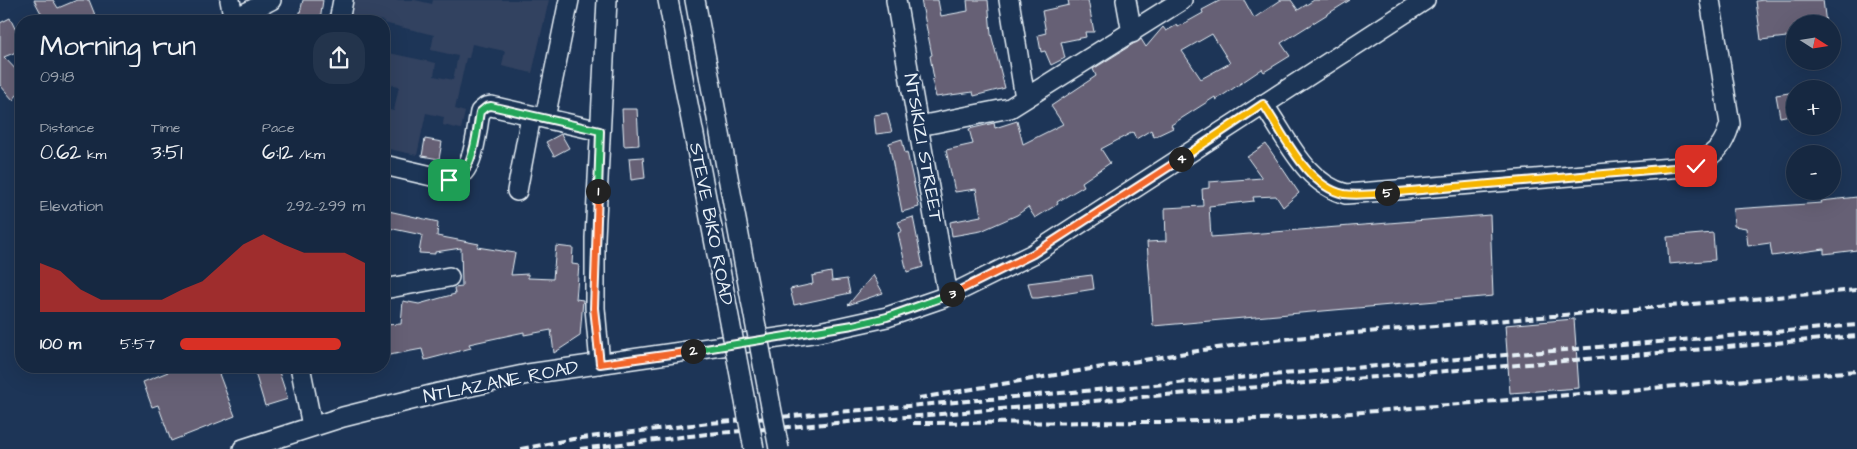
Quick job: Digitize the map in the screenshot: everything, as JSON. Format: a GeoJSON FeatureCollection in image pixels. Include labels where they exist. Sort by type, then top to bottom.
{"type":"FeatureCollection","features":[{"type":"Feature","properties":{"kind":"street"},"geometry":{"type":"LineString","coordinates":[[230,0],[231,15]]}},
{"type":"Feature","properties":{"kind":"street"},"geometry":{"type":"LineString","coordinates":[[243,15],[271,0]]}},
{"type":"Feature","properties":{"kind":"street"},"geometry":{"type":"LineString","coordinates":[[340,15],[343,0]]}},
{"type":"Feature","properties":{"kind":"street"},"geometry":{"type":"LineString","coordinates":[[517,191],[568,0]]}},
{"type":"Feature","properties":{"kind":"street"},"geometry":{"type":"LineString","coordinates":[[600,364],[594,308],[606,0]]}},
{"type":"Feature","properties":{"kind":"street","name":"STEVE BIKO ROAD"},"geometry":{"type":"LineString","coordinates":[[668,0],[754,449]]}},
{"type":"Feature","properties":{"kind":"street","name":"STEVE BIKO ROAD"},"geometry":{"type":"LineString","coordinates":[[695,0],[779,449]]}},
{"type":"Feature","properties":{"kind":"street","name":"NTSIKIZI STREET"},"geometry":{"type":"LineString","coordinates":[[896,0],[948,296]]}},
{"type":"Feature","properties":{"kind":"street"},"geometry":{"type":"LineString","coordinates":[[1009,0],[1025,98]]}},
{"type":"Feature","properties":{"kind":"street"},"geometry":{"type":"LineString","coordinates":[[1126,0],[1132,33]]}},
{"type":"Feature","properties":{"kind":"street"},"geometry":{"type":"LineString","coordinates":[[919,126],[1010,108],[1182,0]]}},
{"type":"Feature","properties":{"kind":"street","name":"NTLAZANE ROAD"},"geometry":{"type":"LineString","coordinates":[[243,449],[312,426],[477,385],[528,374],[836,329],[887,317],[948,296],[1033,254],[1425,0]]}},
{"type":"Feature","properties":{"kind":"street"},"geometry":{"type":"LineString","coordinates":[[1263,104],[1311,175],[1333,191],[1346,194],[1696,166],[1716,152],[1724,142],[1730,124],[1710,0]]}},
{"type":"Feature","properties":{"kind":"street"},"geometry":{"type":"LineString","coordinates":[[390,166],[453,179],[462,174],[467,167],[482,109],[491,106],[600,131]]}},
{"type":"Feature","properties":{"kind":"street"},"geometry":{"type":"LineString","coordinates":[[390,288],[448,277]]}},
{"type":"Feature","properties":{"kind":"street"},"geometry":{"type":"LineString","coordinates":[[301,373],[312,426]]}},
{"type":"Feature","properties":{"kind":"shaded area"},"geometry":{"type":"Polygon","coordinates":[[[351,0],[415,0],[432,4],[433,0],[549,0],[532,73],[502,66],[505,51],[472,44],[469,58],[466,58],[455,109],[465,112],[461,129],[443,125],[444,117],[426,113],[417,155],[390,149],[390,110],[394,111],[399,86],[390,84],[390,53],[436,63],[434,76],[453,80],[458,56],[431,50],[434,35],[390,24],[390,15],[347,15],[351,0]]]}},
{"type":"Feature","properties":{"kind":"building"},"geometry":{"type":"Polygon","coordinates":[[[34,0],[53,0],[58,8],[77,0],[89,0],[95,15],[42,15],[34,0]]]}},
{"type":"Feature","properties":{"kind":"building"},"geometry":{"type":"Polygon","coordinates":[[[303,0],[323,0],[321,15],[299,15],[303,0]]]}},
{"type":"Feature","properties":{"kind":"building"},"geometry":{"type":"Polygon","coordinates":[[[921,0],[938,0],[941,16],[968,11],[967,0],[988,0],[991,34],[1005,88],[974,96],[973,92],[936,97],[932,80],[934,79],[930,56],[932,55],[921,0]]]}},
{"type":"Feature","properties":{"kind":"building"},"geometry":{"type":"Polygon","coordinates":[[[1068,0],[1088,0],[1094,32],[1085,32],[1086,37],[1061,42],[1065,58],[1051,65],[1045,51],[1041,52],[1038,35],[1046,33],[1042,11],[1069,5],[1068,0]]]}},
{"type":"Feature","properties":{"kind":"building"},"geometry":{"type":"Polygon","coordinates":[[[1221,0],[1244,0],[1254,18],[1281,0],[1291,0],[1298,10],[1314,0],[1350,0],[1281,43],[1290,56],[1264,72],[1262,69],[1216,100],[1215,97],[1171,125],[1173,128],[1154,137],[1151,130],[1136,139],[1133,132],[1101,149],[1110,163],[1082,182],[1084,186],[1035,218],[1028,207],[1017,215],[981,231],[952,236],[950,222],[981,216],[976,189],[955,192],[946,150],[973,144],[969,129],[994,123],[995,128],[1017,121],[1023,144],[1063,124],[1051,106],[1096,76],[1093,69],[1141,39],[1146,47],[1163,27],[1166,31],[1177,25],[1178,27],[1203,13],[1202,10],[1221,0]],[[1212,34],[1182,51],[1201,79],[1230,63],[1212,34]]]}},
{"type":"Feature","properties":{"kind":"building"},"geometry":{"type":"Polygon","coordinates":[[[1823,0],[1825,15],[1786,15],[1786,37],[1761,40],[1756,1],[1823,0]]]}},
{"type":"Feature","properties":{"kind":"building"},"geometry":{"type":"Polygon","coordinates":[[[10,18],[15,28],[15,52],[4,57],[15,69],[15,98],[13,100],[0,85],[0,23],[10,18]]]}},
{"type":"Feature","properties":{"kind":"building"},"geometry":{"type":"Polygon","coordinates":[[[1786,93],[1786,116],[1780,117],[1776,95],[1786,93]]]}},
{"type":"Feature","properties":{"kind":"building"},"geometry":{"type":"Polygon","coordinates":[[[622,109],[637,109],[639,145],[624,146],[622,109]]]}},
{"type":"Feature","properties":{"kind":"building"},"geometry":{"type":"Polygon","coordinates":[[[887,113],[892,132],[876,134],[874,115],[887,113]]]}},
{"type":"Feature","properties":{"kind":"building"},"geometry":{"type":"Polygon","coordinates":[[[561,134],[569,148],[554,156],[546,142],[561,134]]]}},
{"type":"Feature","properties":{"kind":"building"},"geometry":{"type":"Polygon","coordinates":[[[425,139],[442,142],[439,159],[422,156],[425,139]]]}},
{"type":"Feature","properties":{"kind":"building"},"geometry":{"type":"Polygon","coordinates":[[[902,139],[905,153],[907,152],[919,207],[902,212],[889,143],[902,139]]]}},
{"type":"Feature","properties":{"kind":"building"},"geometry":{"type":"Polygon","coordinates":[[[1266,144],[1299,193],[1283,207],[1276,196],[1253,197],[1254,201],[1209,206],[1211,237],[1490,215],[1493,296],[1153,326],[1147,242],[1166,241],[1165,208],[1203,206],[1202,189],[1209,188],[1209,182],[1262,178],[1247,157],[1266,144]]]}},
{"type":"Feature","properties":{"kind":"building"},"geometry":{"type":"Polygon","coordinates":[[[643,157],[645,178],[631,180],[629,158],[643,157]]]}},
{"type":"Feature","properties":{"kind":"building"},"geometry":{"type":"Polygon","coordinates":[[[1857,197],[1857,250],[1824,254],[1824,249],[1772,256],[1770,243],[1748,246],[1746,228],[1734,226],[1733,209],[1822,203],[1821,201],[1857,197]]]}},
{"type":"Feature","properties":{"kind":"building"},"geometry":{"type":"Polygon","coordinates":[[[390,211],[438,222],[437,236],[479,244],[477,247],[515,253],[511,275],[528,274],[528,278],[553,279],[556,246],[573,248],[572,264],[579,265],[576,299],[583,300],[580,336],[554,353],[551,330],[524,335],[524,332],[469,344],[471,348],[425,360],[422,349],[390,355],[390,325],[401,324],[403,301],[419,304],[455,294],[454,288],[462,287],[461,248],[435,252],[435,254],[419,253],[422,235],[390,228],[390,211]]]}},
{"type":"Feature","properties":{"kind":"building"},"geometry":{"type":"Polygon","coordinates":[[[913,217],[923,267],[907,272],[898,233],[902,231],[898,222],[913,217]]]}},
{"type":"Feature","properties":{"kind":"building"},"geometry":{"type":"Polygon","coordinates":[[[1713,233],[1715,260],[1669,264],[1667,237],[1713,233]]]}},
{"type":"Feature","properties":{"kind":"building"},"geometry":{"type":"Polygon","coordinates":[[[831,272],[832,281],[847,279],[850,293],[794,305],[790,289],[813,284],[812,276],[831,272]]]}},
{"type":"Feature","properties":{"kind":"building"},"geometry":{"type":"Polygon","coordinates":[[[873,275],[883,293],[848,305],[873,275]]]}},
{"type":"Feature","properties":{"kind":"building"},"geometry":{"type":"Polygon","coordinates":[[[1092,275],[1094,289],[1038,298],[1032,298],[1028,283],[1092,275]]]}},
{"type":"Feature","properties":{"kind":"building"},"geometry":{"type":"Polygon","coordinates":[[[1574,319],[1579,388],[1510,393],[1505,325],[1574,319]]]}},
{"type":"Feature","properties":{"kind":"building"},"geometry":{"type":"Polygon","coordinates":[[[166,373],[219,373],[235,416],[171,441],[158,405],[152,407],[143,382],[166,373]]]}},
{"type":"Feature","properties":{"kind":"building"},"geometry":{"type":"Polygon","coordinates":[[[255,373],[279,373],[288,399],[265,406],[255,373]]]}},
{"type":"Feature","properties":{"kind":"railway"},"geometry":{"type":"LineString","coordinates":[[919,398],[1209,349],[1284,339],[1857,290]]}},
{"type":"Feature","properties":{"kind":"railway"},"geometry":{"type":"LineString","coordinates":[[521,449],[573,439],[709,423],[1857,325]]}},
{"type":"Feature","properties":{"kind":"railway"},"geometry":{"type":"LineString","coordinates":[[580,449],[707,434],[1857,336]]}},
{"type":"Feature","properties":{"kind":"railway"},"geometry":{"type":"LineString","coordinates":[[913,423],[1168,422],[1291,418],[1857,371]]}},
{"type":"Feature","properties":{"kind":"route"},"geometry":{"type":"LineString","coordinates":[[449,180],[458,177],[466,170],[480,112],[486,107],[491,106],[600,131],[594,308],[600,364],[819,332],[887,317],[948,296],[1033,254],[1263,104],[1311,175],[1322,185],[1333,191],[1346,194],[1384,193],[1696,166]]}}]}
